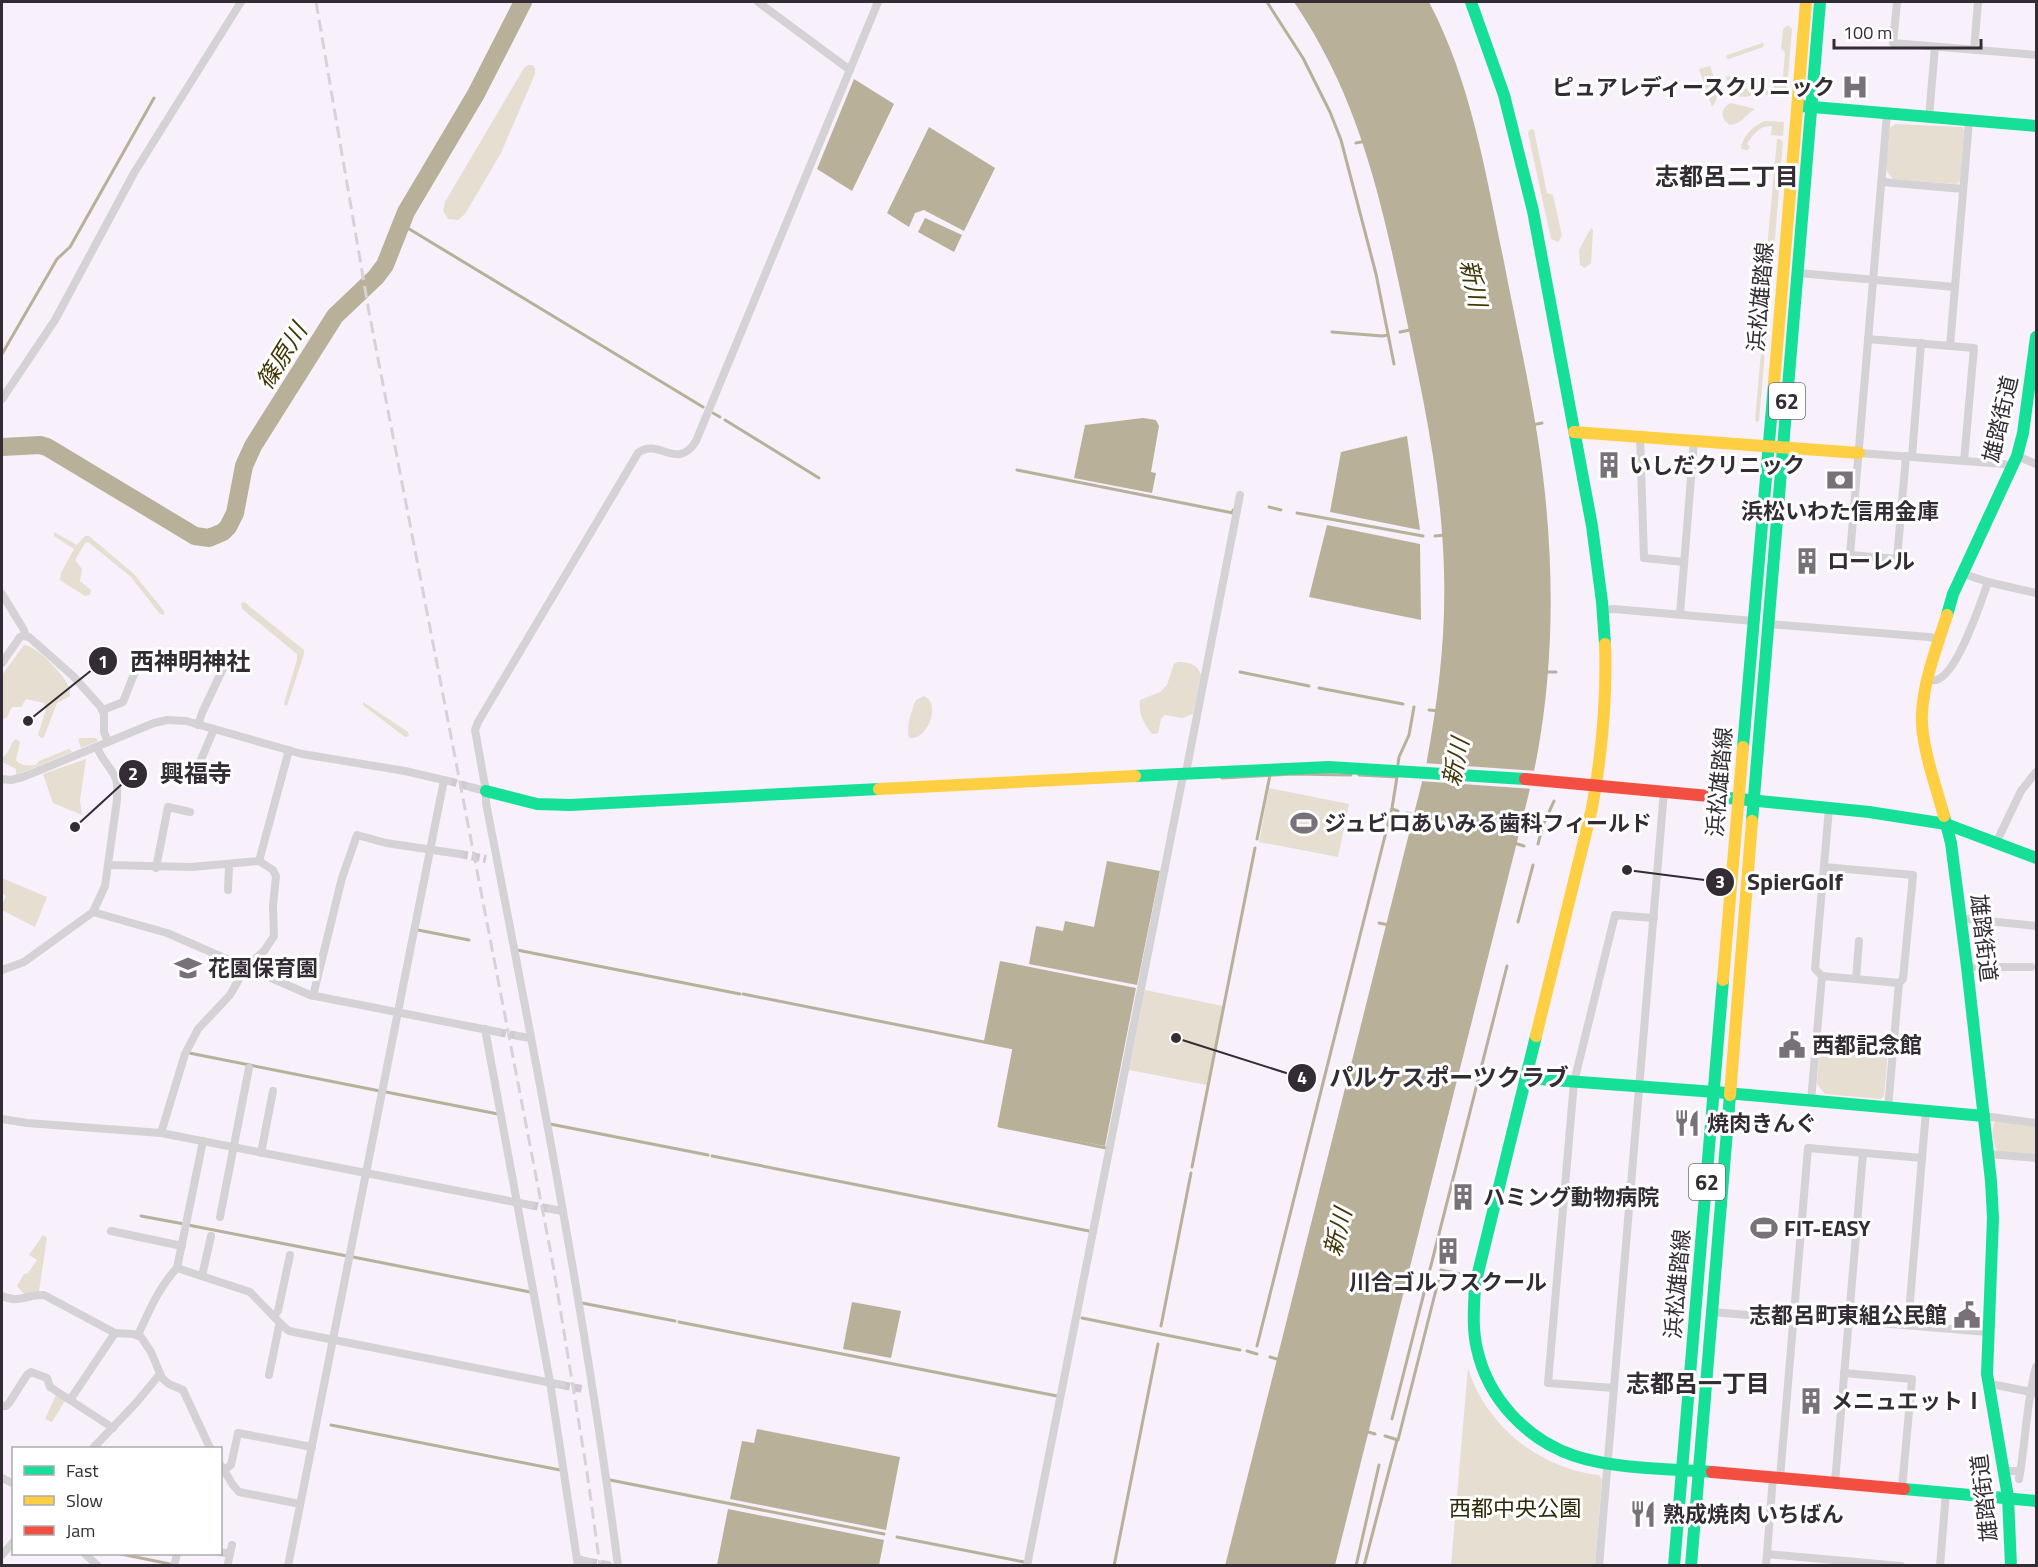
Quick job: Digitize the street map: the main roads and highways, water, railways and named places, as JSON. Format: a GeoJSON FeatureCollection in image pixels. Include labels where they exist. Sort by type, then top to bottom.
{"type":"FeatureCollection","features":[{"type":"Feature","properties":{"kind":"water","name":"新川"},"geometry":{"type":"Polygon","coordinates":[[[1294,2],[1429,2],[1444,32],[1466,95],[1483,159],[1537,434],[1550,559],[1549,658],[1542,724],[1530,789],[1335,1565],[1225,1566],[1426,766],[1437,693],[1444,621],[1442,537],[1435,468],[1416,366],[1384,219],[1363,144],[1350,108],[1316,37],[1294,2]]]}},
{"type":"Feature","properties":{"kind":"water"},"geometry":{"type":"Polygon","coordinates":[[[854,79],[894,104],[852,191],[817,169],[854,79]]]}},
{"type":"Feature","properties":{"kind":"water"},"geometry":{"type":"Polygon","coordinates":[[[929,127],[995,168],[964,231],[924,210],[915,213],[909,227],[887,213],[929,127]]]}},
{"type":"Feature","properties":{"kind":"water"},"geometry":{"type":"Polygon","coordinates":[[[925,218],[962,235],[954,252],[918,232],[925,218]]]}},
{"type":"Feature","properties":{"kind":"water"},"geometry":{"type":"Polygon","coordinates":[[[1143,418],[1156,420],[1159,426],[1151,472],[1156,473],[1152,493],[1074,478],[1085,425],[1143,418]]]}},
{"type":"Feature","properties":{"kind":"water"},"geometry":{"type":"Polygon","coordinates":[[[1407,436],[1420,530],[1330,512],[1341,452],[1407,436]]]}},
{"type":"Feature","properties":{"kind":"water"},"geometry":{"type":"Polygon","coordinates":[[[1327,525],[1420,544],[1421,620],[1309,597],[1327,525]]]}},
{"type":"Feature","properties":{"kind":"water"},"geometry":{"type":"Polygon","coordinates":[[[1107,861],[1160,871],[1137,985],[1029,964],[1036,926],[1063,931],[1065,921],[1094,927],[1107,861]]]}},
{"type":"Feature","properties":{"kind":"water"},"geometry":{"type":"Polygon","coordinates":[[[1000,961],[1136,988],[1105,1146],[1000,1126],[1015,1048],[984,1041],[1000,961]]]}},
{"type":"Feature","properties":{"kind":"water"},"geometry":{"type":"Polygon","coordinates":[[[852,1302],[901,1311],[891,1358],[843,1349],[852,1302]]]}},
{"type":"Feature","properties":{"kind":"water"},"geometry":{"type":"Polygon","coordinates":[[[757,1429],[900,1457],[886,1530],[730,1499],[742,1441],[754,1443],[757,1429]]]}},
{"type":"Feature","properties":{"kind":"water"},"geometry":{"type":"Polygon","coordinates":[[[728,1509],[884,1540],[879,1565],[717,1565],[728,1509]]]}},
{"type":"Feature","properties":{"kind":"waterway","name":"篠原川"},"geometry":{"type":"LineString","coordinates":[[2,447],[40,445],[47,447],[195,536],[209,538],[223,532],[235,513],[244,466],[253,446],[335,316],[376,277],[385,265],[406,212],[476,94],[523,2]]}},
{"type":"Feature","properties":{"kind":"waterway"},"geometry":{"type":"LineString","coordinates":[[1267,2],[1303,58],[1341,140],[1376,274],[1394,364]]}},
{"type":"Feature","properties":{"kind":"waterway"},"geometry":{"type":"LineString","coordinates":[[2,354],[57,259],[70,247],[154,98]]}},
{"type":"Feature","properties":{"kind":"waterway"},"geometry":{"type":"LineString","coordinates":[[1356,143],[1366,141]]}},
{"type":"Feature","properties":{"kind":"waterway"},"geometry":{"type":"LineString","coordinates":[[401,224],[703,407]]}},
{"type":"Feature","properties":{"kind":"waterway"},"geometry":{"type":"LineString","coordinates":[[1400,332],[1410,330]]}},
{"type":"Feature","properties":{"kind":"waterway"},"geometry":{"type":"LineString","coordinates":[[1332,332],[1388,335]]}},
{"type":"Feature","properties":{"kind":"waterway"},"geometry":{"type":"LineString","coordinates":[[713,413],[720,417]]}},
{"type":"Feature","properties":{"kind":"waterway"},"geometry":{"type":"LineString","coordinates":[[725,420],[819,478]]}},
{"type":"Feature","properties":{"kind":"waterway"},"geometry":{"type":"LineString","coordinates":[[1532,425],[1542,423]]}},
{"type":"Feature","properties":{"kind":"waterway"},"geometry":{"type":"LineString","coordinates":[[1017,470],[1233,513],[1233,510]]}},
{"type":"Feature","properties":{"kind":"waterway"},"geometry":{"type":"LineString","coordinates":[[1269,507],[1281,510]]}},
{"type":"Feature","properties":{"kind":"waterway"},"geometry":{"type":"LineString","coordinates":[[1297,513],[1423,536]]}},
{"type":"Feature","properties":{"kind":"waterway"},"geometry":{"type":"LineString","coordinates":[[1435,536],[1445,535]]}},
{"type":"Feature","properties":{"kind":"waterway"},"geometry":{"type":"LineString","coordinates":[[1240,672],[1309,686]]}},
{"type":"Feature","properties":{"kind":"waterway"},"geometry":{"type":"LineString","coordinates":[[1546,672],[1556,672]]}},
{"type":"Feature","properties":{"kind":"waterway"},"geometry":{"type":"LineString","coordinates":[[1319,688],[1403,704]]}},
{"type":"Feature","properties":{"kind":"waterway"},"geometry":{"type":"LineString","coordinates":[[1398,764],[1409,735],[1414,707]]}},
{"type":"Feature","properties":{"kind":"waterway"},"geometry":{"type":"LineString","coordinates":[[1429,710],[1439,711]]}},
{"type":"Feature","properties":{"kind":"waterway"},"geometry":{"type":"LineString","coordinates":[[1222,778],[1293,774],[1351,775]]}},
{"type":"Feature","properties":{"kind":"waterway"},"geometry":{"type":"LineString","coordinates":[[1257,839],[1270,775]]}},
{"type":"Feature","properties":{"kind":"waterway"},"geometry":{"type":"LineString","coordinates":[[1257,1346],[1392,808],[1397,777],[1359,775]]}},
{"type":"Feature","properties":{"kind":"waterway"},"geometry":{"type":"LineString","coordinates":[[1538,844],[1543,825],[1554,801]]}},
{"type":"Feature","properties":{"kind":"waterway"},"geometry":{"type":"LineString","coordinates":[[1392,809],[1398,811]]}},
{"type":"Feature","properties":{"kind":"waterway"},"geometry":{"type":"LineString","coordinates":[[1407,813],[1417,816]]}},
{"type":"Feature","properties":{"kind":"waterway"},"geometry":{"type":"LineString","coordinates":[[1514,843],[1524,846]]}},
{"type":"Feature","properties":{"kind":"waterway"},"geometry":{"type":"LineString","coordinates":[[1192,1167],[1255,848]]}},
{"type":"Feature","properties":{"kind":"waterway"},"geometry":{"type":"LineString","coordinates":[[1518,922],[1533,865]]}},
{"type":"Feature","properties":{"kind":"waterway"},"geometry":{"type":"LineString","coordinates":[[1379,923],[1389,925]]}},
{"type":"Feature","properties":{"kind":"waterway"},"geometry":{"type":"LineString","coordinates":[[418,930],[469,940]]}},
{"type":"Feature","properties":{"kind":"waterway"},"geometry":{"type":"LineString","coordinates":[[517,950],[740,994]]}},
{"type":"Feature","properties":{"kind":"waterway"},"geometry":{"type":"LineString","coordinates":[[1392,1419],[1507,966]]}},
{"type":"Feature","properties":{"kind":"waterway"},"geometry":{"type":"LineString","coordinates":[[743,994],[1014,1048],[999,1126],[1106,1148]]}},
{"type":"Feature","properties":{"kind":"waterway"},"geometry":{"type":"LineString","coordinates":[[189,1053],[380,1091]]}},
{"type":"Feature","properties":{"kind":"waterway"},"geometry":{"type":"LineString","coordinates":[[1457,1076],[1467,1079]]}},
{"type":"Feature","properties":{"kind":"waterway"},"geometry":{"type":"LineString","coordinates":[[386,1092],[498,1114]]}},
{"type":"Feature","properties":{"kind":"waterway"},"geometry":{"type":"LineString","coordinates":[[550,1124],[708,1155]]}},
{"type":"Feature","properties":{"kind":"waterway"},"geometry":{"type":"LineString","coordinates":[[712,1156],[1089,1231]]}},
{"type":"Feature","properties":{"kind":"waterway"},"geometry":{"type":"LineString","coordinates":[[1161,1326],[1191,1173]]}},
{"type":"Feature","properties":{"kind":"waterway"},"geometry":{"type":"LineString","coordinates":[[141,1216],[184,1224]]}},
{"type":"Feature","properties":{"kind":"waterway"},"geometry":{"type":"LineString","coordinates":[[188,1225],[347,1256]]}},
{"type":"Feature","properties":{"kind":"waterway"},"geometry":{"type":"LineString","coordinates":[[353,1257],[530,1292]]}},
{"type":"Feature","properties":{"kind":"waterway"},"geometry":{"type":"LineString","coordinates":[[1385,1436],[1398,1440],[1441,1270],[1460,1274]]}},
{"type":"Feature","properties":{"kind":"waterway"},"geometry":{"type":"LineString","coordinates":[[582,1303],[675,1321]]}},
{"type":"Feature","properties":{"kind":"waterway"},"geometry":{"type":"LineString","coordinates":[[1082,1318],[1240,1350]]}},
{"type":"Feature","properties":{"kind":"waterway"},"geometry":{"type":"LineString","coordinates":[[679,1322],[1057,1396]]}},
{"type":"Feature","properties":{"kind":"waterway"},"geometry":{"type":"LineString","coordinates":[[1114,1566],[1158,1344]]}},
{"type":"Feature","properties":{"kind":"waterway"},"geometry":{"type":"LineString","coordinates":[[1247,1351],[1257,1354]]}},
{"type":"Feature","properties":{"kind":"waterway"},"geometry":{"type":"LineString","coordinates":[[1270,1357],[1280,1360]]}},
{"type":"Feature","properties":{"kind":"waterway"},"geometry":{"type":"LineString","coordinates":[[331,1425],[560,1470]]}},
{"type":"Feature","properties":{"kind":"waterway"},"geometry":{"type":"LineString","coordinates":[[1365,1431],[1375,1434]]}},
{"type":"Feature","properties":{"kind":"waterway"},"geometry":{"type":"LineString","coordinates":[[1364,1566],[1397,1440]]}},
{"type":"Feature","properties":{"kind":"waterway"},"geometry":{"type":"LineString","coordinates":[[1356,1566],[1379,1465]]}},
{"type":"Feature","properties":{"kind":"waterway"},"geometry":{"type":"LineString","coordinates":[[610,1480],[884,1534]]}},
{"type":"Feature","properties":{"kind":"waterway"},"geometry":{"type":"LineString","coordinates":[[897,1537],[1024,1562]]}},
{"type":"Feature","properties":{"kind":"waterway"},"geometry":{"type":"LineString","coordinates":[[126,1555],[170,1564]]}},
{"type":"Feature","properties":{"kind":"tunnel"},"geometry":{"type":"LineString","coordinates":[[449,781],[470,787]]}},
{"type":"Feature","properties":{"kind":"tunnel"},"geometry":{"type":"LineString","coordinates":[[460,854],[486,859]]}},
{"type":"Feature","properties":{"kind":"tunnel"},"geometry":{"type":"LineString","coordinates":[[498,1032],[518,1036]]}},
{"type":"Feature","properties":{"kind":"tunnel"},"geometry":{"type":"LineString","coordinates":[[530,1205],[551,1209]]}},
{"type":"Feature","properties":{"kind":"tunnel"},"geometry":{"type":"LineString","coordinates":[[562,1385],[582,1389]]}},
{"type":"Feature","properties":{"kind":"tunnel"},"geometry":{"type":"LineString","coordinates":[[589,1562],[608,1565]]}},
{"type":"Feature","properties":{"kind":"railway"},"geometry":{"type":"LineString","coordinates":[[316,2],[369,312],[552,1259],[600,1566]]}},
{"type":"Feature","properties":{"kind":"place","name":"ピュアレディースクリニック"},"geometry":{"type":"Point","coordinates":[1855,87]}},
{"type":"Feature","properties":{"kind":"place","name":"いしだクリニック"},"geometry":{"type":"Point","coordinates":[1609,465]}},
{"type":"Feature","properties":{"kind":"place","name":"浜松いわた信用金庫"},"geometry":{"type":"Point","coordinates":[1840,480]}},
{"type":"Feature","properties":{"kind":"place","name":"ローレル"},"geometry":{"type":"Point","coordinates":[1807,561]}},
{"type":"Feature","properties":{"kind":"place","name":"西神明神社"},"geometry":{"type":"Point","coordinates":[28,721]}},
{"type":"Feature","properties":{"kind":"place","name":"ジュビロあいみる歯科フィールド"},"geometry":{"type":"Point","coordinates":[1304,823]}},
{"type":"Feature","properties":{"kind":"place","name":"興福寺"},"geometry":{"type":"Point","coordinates":[75,827]}},
{"type":"Feature","properties":{"kind":"place","name":"SpierGolf"},"geometry":{"type":"Point","coordinates":[1627,870]}},
{"type":"Feature","properties":{"kind":"place","name":"花園保育園"},"geometry":{"type":"Point","coordinates":[188,968]}},
{"type":"Feature","properties":{"kind":"place","name":"パルケスポーツクラブ"},"geometry":{"type":"Point","coordinates":[1176,1038]}},
{"type":"Feature","properties":{"kind":"place","name":"西都記念館"},"geometry":{"type":"Point","coordinates":[1792,1045]}},
{"type":"Feature","properties":{"kind":"place","name":"焼肉きんぐ"},"geometry":{"type":"Point","coordinates":[1687,1123]}},
{"type":"Feature","properties":{"kind":"place","name":"ハミング動物病院"},"geometry":{"type":"Point","coordinates":[1463,1197]}},
{"type":"Feature","properties":{"kind":"place","name":"FIT-EASY"},"geometry":{"type":"Point","coordinates":[1764,1228]}},
{"type":"Feature","properties":{"kind":"place","name":"川合ゴルフスクール"},"geometry":{"type":"Point","coordinates":[1448,1251]}},
{"type":"Feature","properties":{"kind":"place","name":"志都呂町東組公民館"},"geometry":{"type":"Point","coordinates":[1967,1315]}},
{"type":"Feature","properties":{"kind":"place","name":"メニュエットⅠ"},"geometry":{"type":"Point","coordinates":[1811,1401]}},
{"type":"Feature","properties":{"kind":"place","name":"熟成焼肉 いちばん"},"geometry":{"type":"Point","coordinates":[1643,1514]}},
{"type":"Feature","properties":{"kind":"district","name":"志都呂二丁目"},"geometry":{"type":"Point","coordinates":[1727,176]}},
{"type":"Feature","properties":{"kind":"district","name":"志都呂一丁目"},"geometry":{"type":"Point","coordinates":[1698,1383]}},
{"type":"Feature","properties":{"kind":"park label","name":"西都中央公園"},"geometry":{"type":"Point","coordinates":[1515,1508]}}]}
